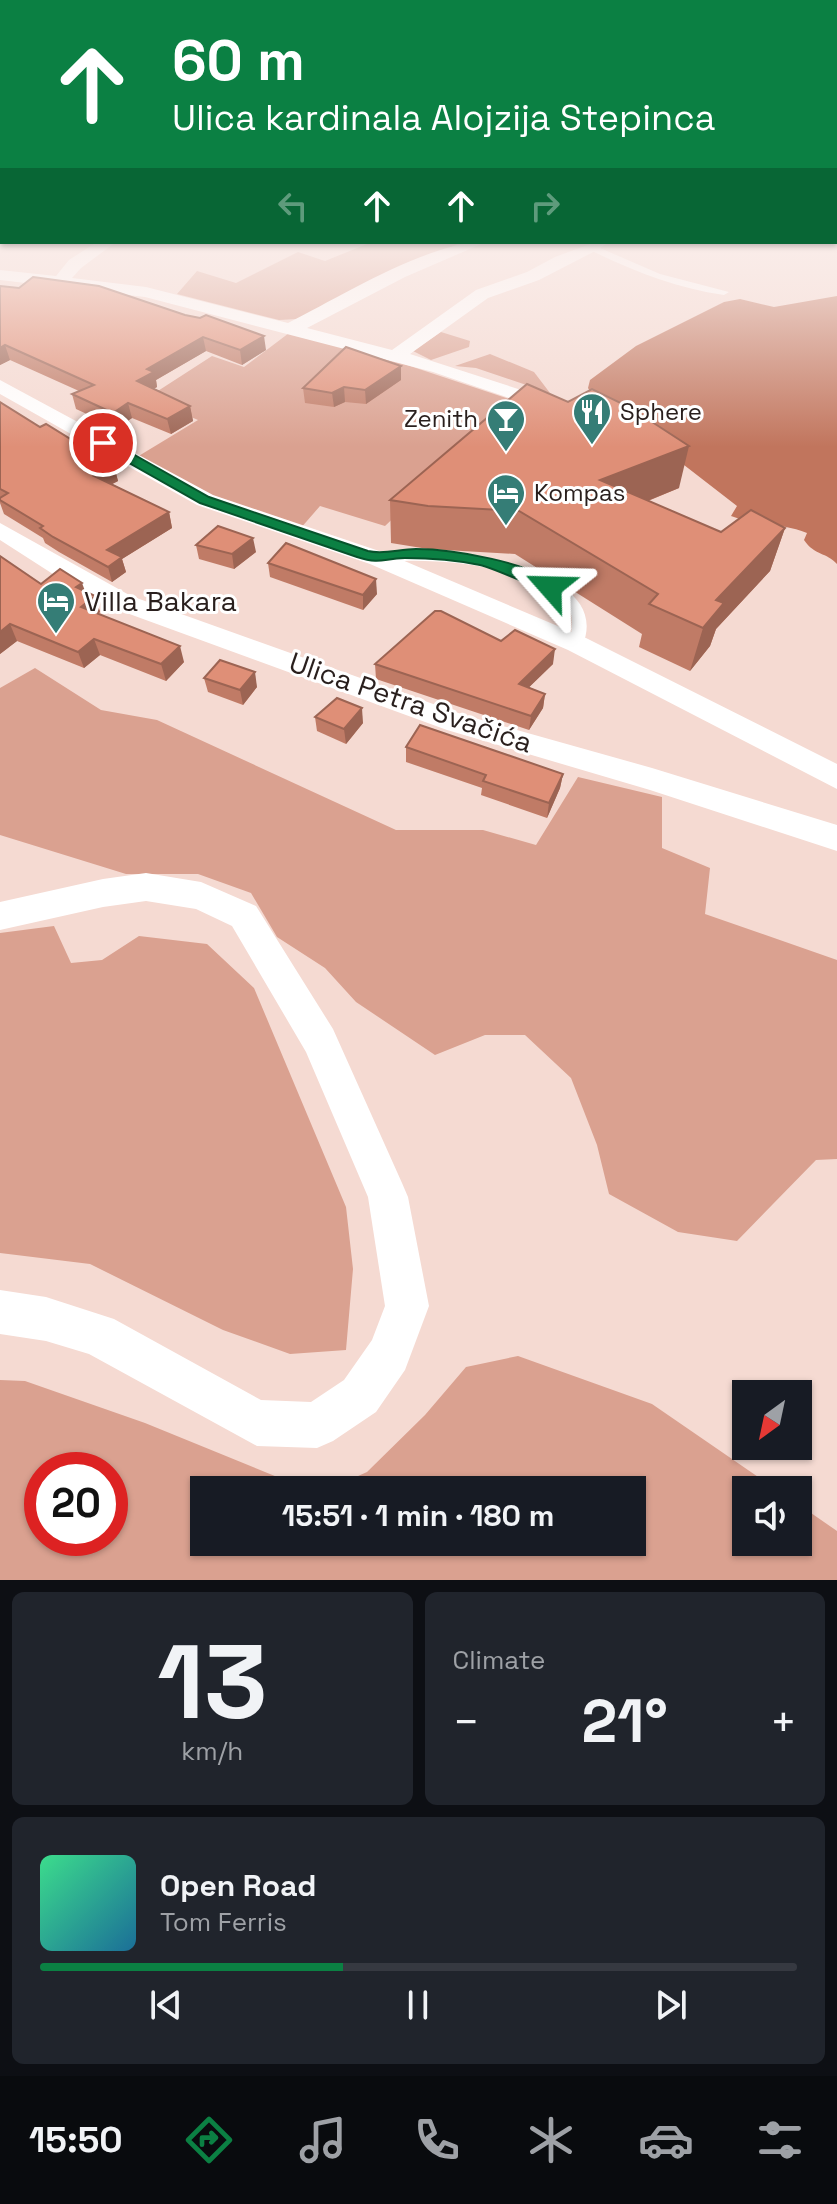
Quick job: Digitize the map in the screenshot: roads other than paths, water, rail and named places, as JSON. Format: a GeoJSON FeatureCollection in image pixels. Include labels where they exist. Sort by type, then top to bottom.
{"type":"FeatureCollection","features":[{"type":"Feature","properties":{"kind":"street"},"geometry":{"type":"LineString","coordinates":[[175,300],[395,356],[542,403]]}},
{"type":"Feature","properties":{"kind":"street"},"geometry":{"type":"LineString","coordinates":[[289,330],[345,300]]}},
{"type":"Feature","properties":{"kind":"street"},"geometry":{"type":"LineString","coordinates":[[395,356],[474,300]]}},
{"type":"Feature","properties":{"kind":"street"},"geometry":{"type":"LineString","coordinates":[[0,386],[205,500],[379,559],[577,644],[790,751],[837,778]]}},
{"type":"Feature","properties":{"kind":"street","name":"Ulica Petra Svačića"},"geometry":{"type":"LineString","coordinates":[[0,530],[93,588],[122,602],[457,723],[652,779],[837,838]]}},
{"type":"Feature","properties":{"kind":"street"},"geometry":{"type":"LineString","coordinates":[[0,916],[103,893],[146,887],[201,896],[244,916],[320,1041],[388,1197],[407,1306],[389,1354],[360,1396],[317,1425],[257,1423],[98,1335],[46,1319],[0,1312]]}},
{"type":"Feature","properties":{"kind":"lane"},"geometry":{"type":"LineString","coordinates":[[379,559],[399,553],[421,553],[479,560],[514,570],[566,597],[576,608],[579,628],[577,644]]}},
{"type":"Feature","properties":{"kind":"place","name":"Sphere"},"geometry":{"type":"Point","coordinates":[592,446]}},
{"type":"Feature","properties":{"kind":"place","name":"Zenith"},"geometry":{"type":"Point","coordinates":[506,453]}},
{"type":"Feature","properties":{"kind":"place","name":"Kompas"},"geometry":{"type":"Point","coordinates":[506,527]}},
{"type":"Feature","properties":{"kind":"place","name":"Villa Bakara"},"geometry":{"type":"Point","coordinates":[56,635]}}]}
